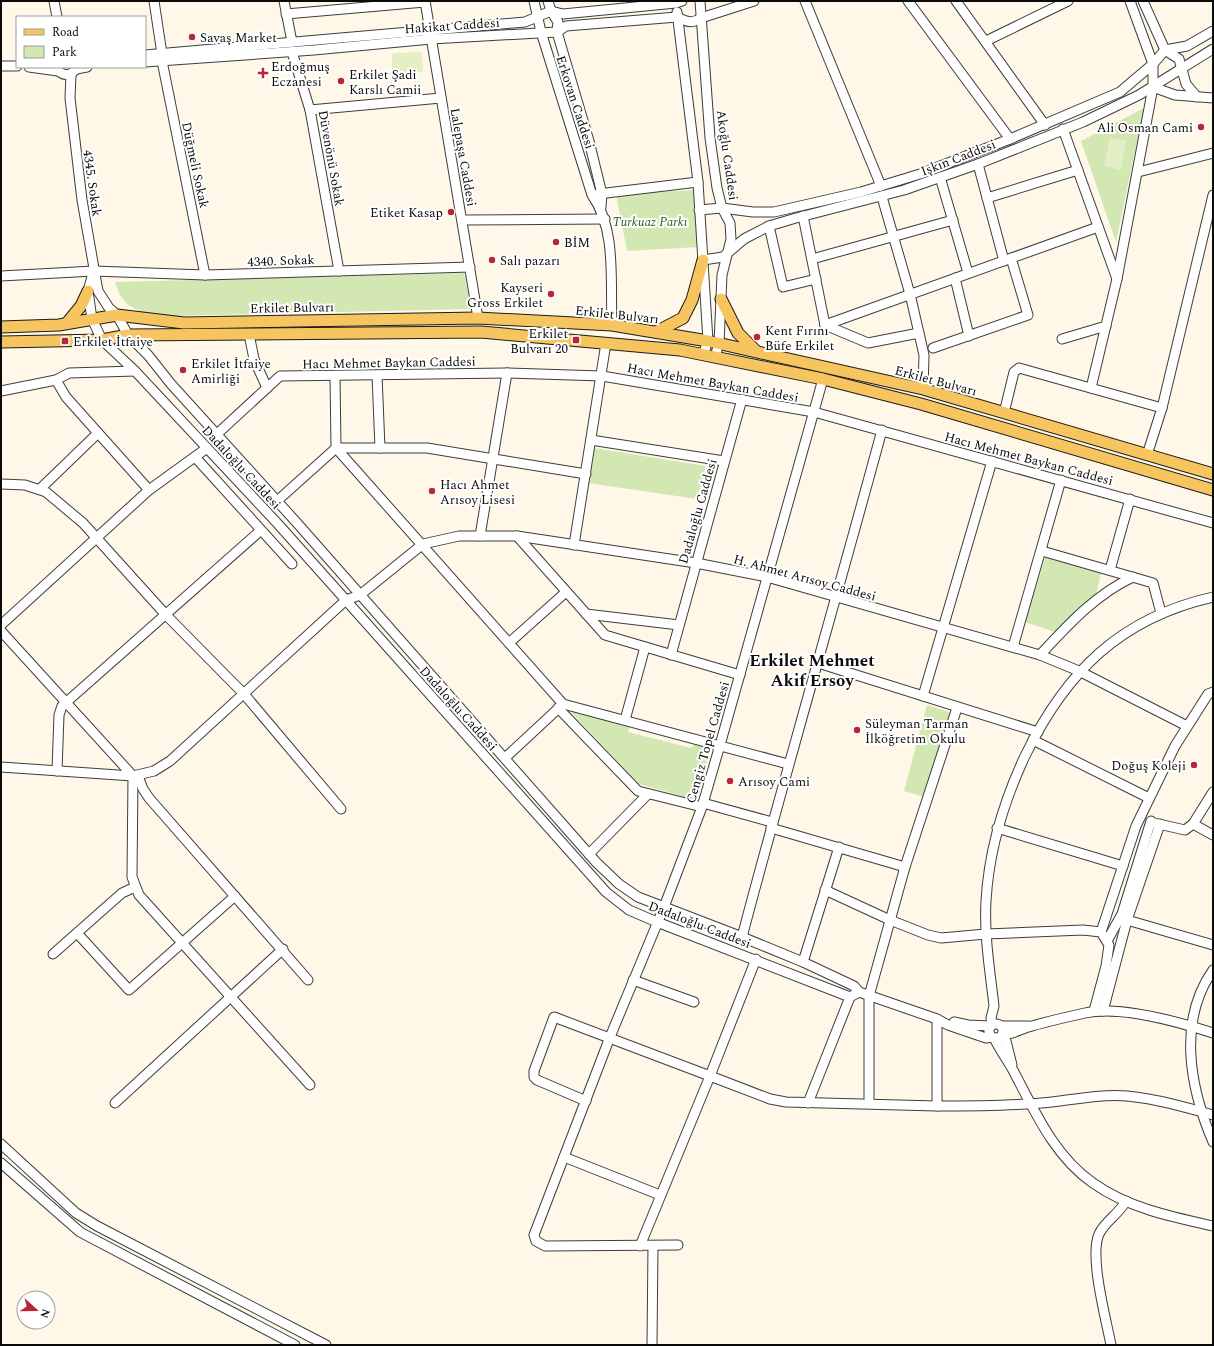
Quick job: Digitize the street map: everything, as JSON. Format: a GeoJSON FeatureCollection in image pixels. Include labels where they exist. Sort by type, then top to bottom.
{"type":"FeatureCollection","features":[{"type":"Feature","properties":{"kind":"main road"},"geometry":{"type":"LineString","coordinates":[[656,332],[683,318],[692,300],[703,260]]}},
{"type":"Feature","properties":{"kind":"main road"},"geometry":{"type":"LineString","coordinates":[[67,323],[82,306],[88,291]]}},
{"type":"Feature","properties":{"kind":"main road"},"geometry":{"type":"LineString","coordinates":[[721,299],[738,334],[757,352]]}},
{"type":"Feature","properties":{"kind":"main road","name":"Erkilet Bulvarı"},"geometry":{"type":"LineString","coordinates":[[1,327],[59,325],[117,315],[184,323],[478,318],[612,325],[713,342],[923,389],[1213,474]]}},
{"type":"Feature","properties":{"kind":"main road","name":"Erkilet Bulvarı"},"geometry":{"type":"LineString","coordinates":[[1,342],[102,340],[128,335],[481,332],[680,350],[822,379],[920,404],[1213,490]]}},
{"type":"Feature","properties":{"kind":"street"},"geometry":{"type":"LineString","coordinates":[[54,1],[56,16]]}},
{"type":"Feature","properties":{"kind":"street","name":"Düğmeli Sokak"},"geometry":{"type":"LineString","coordinates":[[154,1],[162,58],[206,275]]}},
{"type":"Feature","properties":{"kind":"street"},"geometry":{"type":"LineString","coordinates":[[284,1],[292,42]]}},
{"type":"Feature","properties":{"kind":"street"},"geometry":{"type":"LineString","coordinates":[[286,14],[425,1]]}},
{"type":"Feature","properties":{"kind":"street","name":"Lalepaşa Caddesi"},"geometry":{"type":"LineString","coordinates":[[425,1],[478,318]]}},
{"type":"Feature","properties":{"kind":"street","name":"Erkovan Caddesi"},"geometry":{"type":"LineString","coordinates":[[534,1],[541,32],[592,195],[601,207],[605,219],[609,240],[612,325]]}},
{"type":"Feature","properties":{"kind":"street","name":"Erkovan Caddesi"},"geometry":{"type":"LineString","coordinates":[[548,1],[551,11],[558,22],[557,32],[590,141],[602,194],[601,207]]}},
{"type":"Feature","properties":{"kind":"street","name":"Akoğlu Caddesi"},"geometry":{"type":"LineString","coordinates":[[700,1],[710,138],[722,208],[730,223],[731,238],[722,275],[721,299],[713,342],[703,355]]}},
{"type":"Feature","properties":{"kind":"street","name":"Hakikat Caddesi"},"geometry":{"type":"LineString","coordinates":[[146,62],[162,58],[292,42],[431,35],[557,32],[566,26],[677,17],[686,22],[695,22],[702,18],[754,1]]}},
{"type":"Feature","properties":{"kind":"street"},"geometry":{"type":"LineString","coordinates":[[805,1],[881,186]]}},
{"type":"Feature","properties":{"kind":"street"},"geometry":{"type":"LineString","coordinates":[[908,1],[1010,139]]}},
{"type":"Feature","properties":{"kind":"street"},"geometry":{"type":"LineString","coordinates":[[956,1],[1045,125]]}},
{"type":"Feature","properties":{"kind":"street"},"geometry":{"type":"LineString","coordinates":[[986,41],[1068,1]]}},
{"type":"Feature","properties":{"kind":"street"},"geometry":{"type":"LineString","coordinates":[[1091,388],[1117,279],[1153,87],[1153,64],[1130,1]]}},
{"type":"Feature","properties":{"kind":"street"},"geometry":{"type":"LineString","coordinates":[[1143,1],[1165,50],[1179,59],[1186,84],[1197,97]]}},
{"type":"Feature","properties":{"kind":"street"},"geometry":{"type":"LineString","coordinates":[[551,11],[562,14],[678,2]]}},
{"type":"Feature","properties":{"kind":"street","name":"Akoğlu Caddesi"},"geometry":{"type":"LineString","coordinates":[[678,2],[677,17],[698,182],[703,281],[715,357]]}},
{"type":"Feature","properties":{"kind":"street","name":"Hakikat Caddesi"},"geometry":{"type":"LineString","coordinates":[[146,55],[162,58],[292,52],[525,22],[551,11]]}},
{"type":"Feature","properties":{"kind":"street"},"geometry":{"type":"LineString","coordinates":[[1165,50],[1187,46],[1213,31]]}},
{"type":"Feature","properties":{"kind":"street","name":"Işkın Caddesi"},"geometry":{"type":"LineString","coordinates":[[728,255],[744,239],[769,226],[803,216],[882,197],[978,164],[1109,110],[1183,70],[1213,49]]}},
{"type":"Feature","properties":{"kind":"street","name":"Işkın Caddesi"},"geometry":{"type":"LineString","coordinates":[[699,210],[722,208],[753,212],[774,212],[881,186],[949,164],[1045,125],[1120,92],[1153,64],[1165,50]]}},
{"type":"Feature","properties":{"kind":"street","name":"Düvenönü Sokak"},"geometry":{"type":"LineString","coordinates":[[292,52],[310,110],[339,271]]}},
{"type":"Feature","properties":{"kind":"street"},"geometry":{"type":"LineString","coordinates":[[1,66],[16,66]]}},
{"type":"Feature","properties":{"kind":"street"},"geometry":{"type":"LineString","coordinates":[[39,68],[75,70]]}},
{"type":"Feature","properties":{"kind":"street","name":"4345. Sokak"},"geometry":{"type":"LineString","coordinates":[[58,70],[70,98],[82,200],[98,291],[109,308],[117,315]]}},
{"type":"Feature","properties":{"kind":"street","name":"4345. Sokak"},"geometry":{"type":"LineString","coordinates":[[70,98],[75,70]]}},
{"type":"Feature","properties":{"kind":"street"},"geometry":{"type":"LineString","coordinates":[[1153,87],[1174,95],[1213,98]]}},
{"type":"Feature","properties":{"kind":"street"},"geometry":{"type":"LineString","coordinates":[[310,110],[441,98]]}},
{"type":"Feature","properties":{"kind":"street"},"geometry":{"type":"LineString","coordinates":[[1063,129],[1117,279]]}},
{"type":"Feature","properties":{"kind":"street"},"geometry":{"type":"LineString","coordinates":[[1138,172],[1213,153]]}},
{"type":"Feature","properties":{"kind":"street"},"geometry":{"type":"LineString","coordinates":[[933,348],[1028,316],[987,198],[978,164]]}},
{"type":"Feature","properties":{"kind":"street"},"geometry":{"type":"LineString","coordinates":[[987,198],[1078,170]]}},
{"type":"Feature","properties":{"kind":"street"},"geometry":{"type":"LineString","coordinates":[[940,177],[968,274]]}},
{"type":"Feature","properties":{"kind":"street"},"geometry":{"type":"LineString","coordinates":[[592,195],[698,182]]}},
{"type":"Feature","properties":{"kind":"street"},"geometry":{"type":"LineString","coordinates":[[1147,455],[1162,408],[1213,195]]}},
{"type":"Feature","properties":{"kind":"street"},"geometry":{"type":"LineString","coordinates":[[882,197],[910,294],[924,355],[923,389]]}},
{"type":"Feature","properties":{"kind":"street"},"geometry":{"type":"LineString","coordinates":[[803,216],[825,325]]}},
{"type":"Feature","properties":{"kind":"street"},"geometry":{"type":"LineString","coordinates":[[462,220],[605,219]]}},
{"type":"Feature","properties":{"kind":"street"},"geometry":{"type":"LineString","coordinates":[[812,259],[953,220]]}},
{"type":"Feature","properties":{"kind":"street"},"geometry":{"type":"LineString","coordinates":[[769,226],[784,287],[816,279]]}},
{"type":"Feature","properties":{"kind":"street"},"geometry":{"type":"LineString","coordinates":[[825,325],[1098,227]]}},
{"type":"Feature","properties":{"kind":"street"},"geometry":{"type":"LineString","coordinates":[[703,260],[719,259],[728,255]]}},
{"type":"Feature","properties":{"kind":"street","name":"4340. Sokak"},"geometry":{"type":"LineString","coordinates":[[1,276],[94,271],[206,275],[470,267]]}},
{"type":"Feature","properties":{"kind":"street","name":"4345. Sokak"},"geometry":{"type":"LineString","coordinates":[[94,271],[88,291],[92,319],[102,340]]}},
{"type":"Feature","properties":{"kind":"street"},"geometry":{"type":"LineString","coordinates":[[955,278],[969,336]]}},
{"type":"Feature","properties":{"kind":"street","name":"Dadaloğlu Caddesi"},"geometry":{"type":"LineString","coordinates":[[117,315],[128,335],[148,355],[170,384],[277,501],[589,854],[619,884],[638,897],[803,962],[854,986],[854,995]]}},
{"type":"Feature","properties":{"kind":"street"},"geometry":{"type":"LineString","coordinates":[[825,325],[868,343],[919,332]]}},
{"type":"Feature","properties":{"kind":"street"},"geometry":{"type":"LineString","coordinates":[[1062,339],[1106,326]]}},
{"type":"Feature","properties":{"kind":"street"},"geometry":{"type":"LineString","coordinates":[[249,334],[254,359],[267,388]]}},
{"type":"Feature","properties":{"kind":"street","name":"Dadaloğlu Caddesi"},"geometry":{"type":"LineString","coordinates":[[102,340],[135,372],[278,524],[606,892],[629,910],[657,922],[854,995],[869,996],[940,1020],[997,1031]]}},
{"type":"Feature","properties":{"kind":"street"},"geometry":{"type":"LineString","coordinates":[[574,545],[602,376],[606,343]]}},
{"type":"Feature","properties":{"kind":"street"},"geometry":{"type":"LineString","coordinates":[[1004,413],[1014,372],[1019,368],[1162,408]]}},
{"type":"Feature","properties":{"kind":"street"},"geometry":{"type":"LineString","coordinates":[[1,391],[56,380],[70,373],[135,372]]}},
{"type":"Feature","properties":{"kind":"street"},"geometry":{"type":"LineString","coordinates":[[480,536],[507,373]]}},
{"type":"Feature","properties":{"kind":"street","name":"Hacı Mehmet Baykan Caddesi"},"geometry":{"type":"LineString","coordinates":[[217,434],[280,376],[507,373],[602,376],[814,412],[1213,523]]}},
{"type":"Feature","properties":{"kind":"street"},"geometry":{"type":"LineString","coordinates":[[377,375],[380,448]]}},
{"type":"Feature","properties":{"kind":"street"},"geometry":{"type":"LineString","coordinates":[[335,376],[336,448],[423,544],[509,643],[561,706],[638,791],[702,805],[772,825],[905,867]]}},
{"type":"Feature","properties":{"kind":"street","name":"Cengiz Topel Caddesi"},"geometry":{"type":"LineString","coordinates":[[640,1246],[545,1246],[536,1241],[535,1232],[610,1037],[664,907],[702,805],[740,675],[822,379]]}},
{"type":"Feature","properties":{"kind":"street"},"geometry":{"type":"LineString","coordinates":[[56,380],[66,397],[149,490]]}},
{"type":"Feature","properties":{"kind":"street","name":"Dadaloğlu Caddesi"},"geometry":{"type":"LineString","coordinates":[[671,655],[742,399]]}},
{"type":"Feature","properties":{"kind":"street"},"geometry":{"type":"LineString","coordinates":[[742,937],[788,764],[837,598],[882,430]]}},
{"type":"Feature","properties":{"kind":"street"},"geometry":{"type":"LineString","coordinates":[[40,489],[98,433]]}},
{"type":"Feature","properties":{"kind":"street"},"geometry":{"type":"LineString","coordinates":[[591,440],[724,461]]}},
{"type":"Feature","properties":{"kind":"street"},"geometry":{"type":"LineString","coordinates":[[1,625],[149,490],[207,448]]}},
{"type":"Feature","properties":{"kind":"street"},"geometry":{"type":"LineString","coordinates":[[277,501],[336,448],[427,448],[586,474]]}},
{"type":"Feature","properties":{"kind":"street"},"geometry":{"type":"LineString","coordinates":[[195,457],[260,531],[292,564]]}},
{"type":"Feature","properties":{"kind":"street"},"geometry":{"type":"LineString","coordinates":[[923,696],[942,627],[992,461]]}},
{"type":"Feature","properties":{"kind":"street"},"geometry":{"type":"LineString","coordinates":[[1013,647],[1042,551],[1061,480]]}},
{"type":"Feature","properties":{"kind":"street"},"geometry":{"type":"LineString","coordinates":[[1,484],[25,485],[40,489],[52,495],[83,523],[166,615],[244,694],[340,809]]}},
{"type":"Feature","properties":{"kind":"street"},"geometry":{"type":"LineString","coordinates":[[1110,570],[1130,499]]}},
{"type":"Feature","properties":{"kind":"street"},"geometry":{"type":"LineString","coordinates":[[57,771],[59,715],[62,706],[260,531]]}},
{"type":"Feature","properties":{"kind":"street","name":"H. Ahmet Arısoy Caddesi"},"geometry":{"type":"LineString","coordinates":[[346,600],[360,595],[423,544],[460,536],[517,536],[696,563],[767,577],[1040,655],[1079,671],[1188,726]]}},
{"type":"Feature","properties":{"kind":"street"},"geometry":{"type":"LineString","coordinates":[[517,536],[605,635],[740,675]]}},
{"type":"Feature","properties":{"kind":"street"},"geometry":{"type":"LineString","coordinates":[[1042,551],[1153,583],[1161,613]]}},
{"type":"Feature","properties":{"kind":"street"},"geometry":{"type":"LineString","coordinates":[[1040,655],[1100,596],[1133,577]]}},
{"type":"Feature","properties":{"kind":"street"},"geometry":{"type":"LineString","coordinates":[[509,643],[566,592]]}},
{"type":"Feature","properties":{"kind":"street"},"geometry":{"type":"LineString","coordinates":[[1213,597],[1185,604],[1161,613],[1136,626],[1111,643],[1079,671],[1061,694],[1033,740],[1010,789],[997,828],[987,887],[986,934],[994,1006],[996,1009],[997,1031],[1007,1045],[1013,1070],[1030,1103],[1056,1146],[1075,1169],[1092,1183],[1126,1201],[1163,1214],[1213,1226]]}},
{"type":"Feature","properties":{"kind":"street"},"geometry":{"type":"LineString","coordinates":[[1,767],[135,776],[154,771],[170,761],[346,600]]}},
{"type":"Feature","properties":{"kind":"street"},"geometry":{"type":"LineString","coordinates":[[586,614],[679,625]]}},
{"type":"Feature","properties":{"kind":"street"},"geometry":{"type":"LineString","coordinates":[[1,630],[135,776],[149,798],[283,949],[308,980]]}},
{"type":"Feature","properties":{"kind":"street"},"geometry":{"type":"LineString","coordinates":[[625,720],[645,647]]}},
{"type":"Feature","properties":{"kind":"street"},"geometry":{"type":"LineString","coordinates":[[818,664],[1038,732]]}},
{"type":"Feature","properties":{"kind":"street"},"geometry":{"type":"LineString","coordinates":[[1101,932],[1140,818],[1149,798],[1175,746],[1208,694],[1213,692]]}},
{"type":"Feature","properties":{"kind":"street"},"geometry":{"type":"LineString","coordinates":[[505,758],[561,706]]}},
{"type":"Feature","properties":{"kind":"street"},"geometry":{"type":"LineString","coordinates":[[561,706],[625,720],[788,764]]}},
{"type":"Feature","properties":{"kind":"street"},"geometry":{"type":"LineString","coordinates":[[869,1103],[869,996],[905,867],[957,708]]}},
{"type":"Feature","properties":{"kind":"street"},"geometry":{"type":"LineString","coordinates":[[1033,740],[1149,798]]}},
{"type":"Feature","properties":{"kind":"street"},"geometry":{"type":"LineString","coordinates":[[135,776],[132,872],[135,887],[142,899],[310,1085]]}},
{"type":"Feature","properties":{"kind":"street"},"geometry":{"type":"LineString","coordinates":[[1140,818],[1185,830],[1193,824],[1213,792]]}},
{"type":"Feature","properties":{"kind":"street"},"geometry":{"type":"LineString","coordinates":[[589,854],[648,794]]}},
{"type":"Feature","properties":{"kind":"street"},"geometry":{"type":"LineString","coordinates":[[1099,1011],[1155,823]]}},
{"type":"Feature","properties":{"kind":"street"},"geometry":{"type":"LineString","coordinates":[[1107,941],[1122,914],[1155,823]]}},
{"type":"Feature","properties":{"kind":"street"},"geometry":{"type":"LineString","coordinates":[[1193,824],[1213,835]]}},
{"type":"Feature","properties":{"kind":"street"},"geometry":{"type":"LineString","coordinates":[[997,828],[1123,866]]}},
{"type":"Feature","properties":{"kind":"street"},"geometry":{"type":"LineString","coordinates":[[803,962],[839,847]]}},
{"type":"Feature","properties":{"kind":"street"},"geometry":{"type":"LineString","coordinates":[[53,954],[122,893],[135,887]]}},
{"type":"Feature","properties":{"kind":"street"},"geometry":{"type":"LineString","coordinates":[[825,890],[890,920],[928,935],[941,938],[986,934],[1083,930],[1101,932],[1108,944],[1099,1011]]}},
{"type":"Feature","properties":{"kind":"street"},"geometry":{"type":"LineString","coordinates":[[77,933],[129,990],[235,896]]}},
{"type":"Feature","properties":{"kind":"street"},"geometry":{"type":"LineString","coordinates":[[1127,920],[1213,945]]}},
{"type":"Feature","properties":{"kind":"street"},"geometry":{"type":"LineString","coordinates":[[115,1103],[283,949]]}},
{"type":"Feature","properties":{"kind":"street"},"geometry":{"type":"LineString","coordinates":[[678,1245],[640,1246],[756,959]]}},
{"type":"Feature","properties":{"kind":"street"},"geometry":{"type":"LineString","coordinates":[[1213,970],[1200,994],[1192,1026],[1190,1048],[1201,1112],[1213,1142]]}},
{"type":"Feature","properties":{"kind":"street"},"geometry":{"type":"LineString","coordinates":[[633,980],[694,1002]]}},
{"type":"Feature","properties":{"kind":"street"},"geometry":{"type":"LineString","coordinates":[[808,1103],[854,995]]}},
{"type":"Feature","properties":{"kind":"street"},"geometry":{"type":"LineString","coordinates":[[997,1031],[1009,1034],[1029,1026],[1099,1011],[1139,1015],[1192,1026],[1213,1033]]}},
{"type":"Feature","properties":{"kind":"street"},"geometry":{"type":"LineString","coordinates":[[586,1101],[537,1080],[534,1077],[534,1071],[554,1017],[774,1100],[808,1103],[994,1106],[1088,1096],[1122,1096],[1158,1100],[1213,1115]]}},
{"type":"Feature","properties":{"kind":"street"},"geometry":{"type":"LineString","coordinates":[[937,1106],[940,1020]]}},
{"type":"Feature","properties":{"kind":"street"},"geometry":{"type":"LineString","coordinates":[[1,1144],[76,1213],[326,1345]]}},
{"type":"Feature","properties":{"kind":"street"},"geometry":{"type":"LineString","coordinates":[[564,1157],[660,1195]]}},
{"type":"Feature","properties":{"kind":"street"},"geometry":{"type":"LineString","coordinates":[[1,1163],[80,1232],[295,1345]]}},
{"type":"Feature","properties":{"kind":"street"},"geometry":{"type":"LineString","coordinates":[[1111,1345],[1095,1249],[1102,1229],[1120,1210],[1126,1201]]}},
{"type":"Feature","properties":{"kind":"street"},"geometry":{"type":"LineString","coordinates":[[652,1345],[653,1246]]}},
{"type":"Feature","properties":{"kind":"green space"},"geometry":{"type":"Polygon","coordinates":[[[422,52],[423,72],[392,73],[392,53],[422,52]]]}},
{"type":"Feature","properties":{"kind":"green space"},"geometry":{"type":"Polygon","coordinates":[[[1144,108],[1116,242],[1081,141],[1144,108]]]}},
{"type":"Feature","properties":{"kind":"green space"},"geometry":{"type":"Polygon","coordinates":[[[1110,138],[1126,141],[1121,170],[1104,166],[1110,138]]]}},
{"type":"Feature","properties":{"kind":"green space","name":"Turkuaz Parkı"},"geometry":{"type":"Polygon","coordinates":[[[693,190],[699,247],[627,251],[616,194],[693,190]]]}},
{"type":"Feature","properties":{"kind":"green space"},"geometry":{"type":"Polygon","coordinates":[[[464,273],[471,309],[172,316],[136,310],[124,300],[115,282],[464,273]]]}},
{"type":"Feature","properties":{"kind":"green space"},"geometry":{"type":"Polygon","coordinates":[[[594,448],[706,466],[697,499],[588,483],[594,448]]]}},
{"type":"Feature","properties":{"kind":"green space"},"geometry":{"type":"Polygon","coordinates":[[[1046,555],[1101,573],[1096,596],[1055,632],[1025,622],[1046,555]]]}},
{"type":"Feature","properties":{"kind":"green space"},"geometry":{"type":"Polygon","coordinates":[[[927,705],[955,714],[931,799],[904,791],[927,705]]]}},
{"type":"Feature","properties":{"kind":"green space"},"geometry":{"type":"Polygon","coordinates":[[[571,712],[630,726],[628,732],[691,748],[695,744],[711,748],[696,800],[639,784],[571,712]]]}},
{"type":"Feature","properties":{"kind":"place","name":"Savaş Market"},"geometry":{"type":"Point","coordinates":[192,37]}},
{"type":"Feature","properties":{"kind":"place","name":"Erdoğmuş Eczanesi"},"geometry":{"type":"Point","coordinates":[263,73]}},
{"type":"Feature","properties":{"kind":"place","name":"Erkilet Şadi Karslı Camii"},"geometry":{"type":"Point","coordinates":[341,81]}},
{"type":"Feature","properties":{"kind":"place","name":"Ali Osman Cami"},"geometry":{"type":"Point","coordinates":[1201,127]}},
{"type":"Feature","properties":{"kind":"place","name":"Etiket Kasap"},"geometry":{"type":"Point","coordinates":[451,212]}},
{"type":"Feature","properties":{"kind":"place","name":"BİM"},"geometry":{"type":"Point","coordinates":[556,242]}},
{"type":"Feature","properties":{"kind":"place","name":"Salı pazarı"},"geometry":{"type":"Point","coordinates":[492,260]}},
{"type":"Feature","properties":{"kind":"place","name":"Kayseri Gross Erkilet"},"geometry":{"type":"Point","coordinates":[551,294]}},
{"type":"Feature","properties":{"kind":"place","name":"Kent Fırını Büfe Erkilet"},"geometry":{"type":"Point","coordinates":[757,337]}},
{"type":"Feature","properties":{"kind":"place","name":"Erkilet Bulvarı 20"},"geometry":{"type":"Point","coordinates":[576,340]}},
{"type":"Feature","properties":{"kind":"place","name":"Erkilet İtfaiye"},"geometry":{"type":"Point","coordinates":[65,341]}},
{"type":"Feature","properties":{"kind":"place","name":"Erkilet İtfaiye Amirliği"},"geometry":{"type":"Point","coordinates":[183,370]}},
{"type":"Feature","properties":{"kind":"place","name":"Hacı Ahmet Arısoy Lisesi"},"geometry":{"type":"Point","coordinates":[432,491]}},
{"type":"Feature","properties":{"kind":"place","name":"Süleyman Tarman İlköğretim Okulu"},"geometry":{"type":"Point","coordinates":[857,730]}},
{"type":"Feature","properties":{"kind":"place","name":"Doğuş Koleji"},"geometry":{"type":"Point","coordinates":[1194,765]}},
{"type":"Feature","properties":{"kind":"place","name":"Arısoy Cami"},"geometry":{"type":"Point","coordinates":[730,781]}},
{"type":"Feature","properties":{"kind":"district","name":"Erkilet Mehmet Akif Ersoy"},"geometry":{"type":"Point","coordinates":[812,670]}}]}
